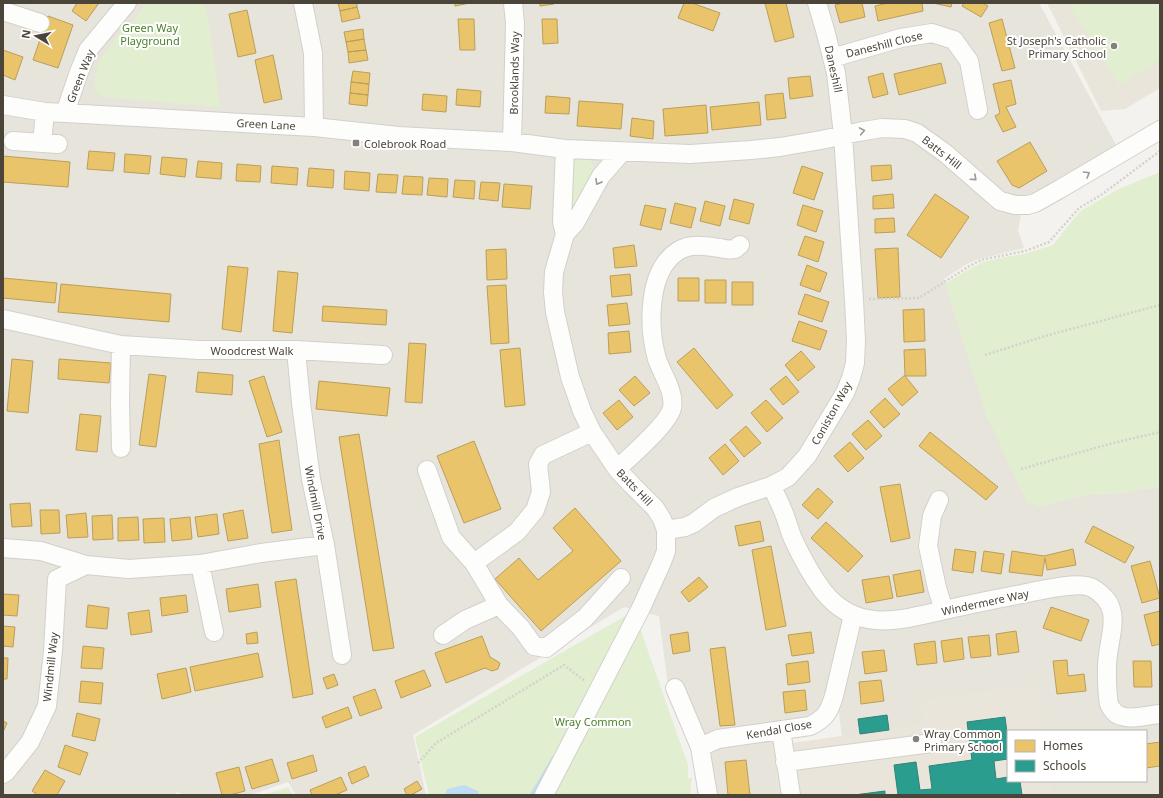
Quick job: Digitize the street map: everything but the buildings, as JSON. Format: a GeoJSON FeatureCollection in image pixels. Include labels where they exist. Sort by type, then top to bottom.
{"type":"FeatureCollection","features":[{"type":"Feature","properties":{"kind":"street","name":"Green Way"},"geometry":{"type":"LineString","coordinates":[[66,113],[79,72],[88,50],[127,3]]}},
{"type":"Feature","properties":{"kind":"street"},"geometry":{"type":"LineString","coordinates":[[302,3],[313,53],[314,127]]}},
{"type":"Feature","properties":{"kind":"street","name":"Brooklands Way"},"geometry":{"type":"LineString","coordinates":[[513,3],[521,143]]}},
{"type":"Feature","properties":{"kind":"street","name":"Daneshill"},"geometry":{"type":"LineString","coordinates":[[817,3],[836,73],[843,136]]}},
{"type":"Feature","properties":{"kind":"street"},"geometry":{"type":"LineString","coordinates":[[3,11],[40,22]]}},
{"type":"Feature","properties":{"kind":"street","name":"Daneshill Close"},"geometry":{"type":"LineString","coordinates":[[832,58],[901,38],[932,33],[954,40],[969,61],[978,110]]}},
{"type":"Feature","properties":{"kind":"street","name":"Green Lane"},"geometry":{"type":"LineString","coordinates":[[3,104],[45,112],[314,127],[398,136],[521,143]]}},
{"type":"Feature","properties":{"kind":"street"},"geometry":{"type":"LineString","coordinates":[[13,141],[50,144],[45,112]]}},
{"type":"Feature","properties":{"kind":"street","name":"Batts Hill"},"geometry":{"type":"LineString","coordinates":[[521,143],[565,149],[690,154],[787,146],[882,128],[905,129],[917,133],[945,153],[1000,201],[1015,205],[1028,205],[1035,203],[1060,189],[1160,130]]}},
{"type":"Feature","properties":{"kind":"street","name":"Coniston Way"},"geometry":{"type":"LineString","coordinates":[[666,530],[685,527],[694,523],[714,508],[738,497],[771,486],[788,477],[807,456],[845,393],[855,363],[856,341],[843,136]]}},
{"type":"Feature","properties":{"kind":"street","name":"Batts Hill"},"geometry":{"type":"LineString","coordinates":[[565,149],[562,222],[565,234]]}},
{"type":"Feature","properties":{"kind":"street","name":"Batts Hill"},"geometry":{"type":"LineString","coordinates":[[544,795],[640,608],[666,551],[666,530],[662,519],[655,508],[617,469],[592,432],[582,412],[570,377],[555,312],[553,292],[554,272],[565,234],[575,223],[601,176],[622,152]]}},
{"type":"Feature","properties":{"kind":"street"},"geometry":{"type":"LineString","coordinates":[[617,469],[668,418],[672,408],[672,396],[658,360],[653,340],[651,319],[653,300],[662,268],[669,259],[679,251],[691,246],[728,250],[735,249],[740,245]]}},
{"type":"Feature","properties":{"kind":"street","name":"Woodcrest Walk"},"geometry":{"type":"LineString","coordinates":[[3,319],[121,345],[199,350],[296,350],[383,354]]}},
{"type":"Feature","properties":{"kind":"street"},"geometry":{"type":"LineString","coordinates":[[121,345],[121,448]]}},
{"type":"Feature","properties":{"kind":"street","name":"Windmill Drive"},"geometry":{"type":"LineString","coordinates":[[296,350],[311,479],[325,545],[342,655]]}},
{"type":"Feature","properties":{"kind":"street"},"geometry":{"type":"LineString","coordinates":[[474,564],[517,532],[535,510],[541,492],[538,464],[543,455],[592,432]]}},
{"type":"Feature","properties":{"kind":"street"},"geometry":{"type":"LineString","coordinates":[[427,470],[451,537],[474,564],[498,605],[521,628],[534,646],[546,648],[585,618],[621,578]]}},
{"type":"Feature","properties":{"kind":"street","name":"Windermere Way"},"geometry":{"type":"LineString","coordinates":[[771,486],[794,540],[807,565],[823,590],[834,603],[852,615],[876,620],[901,620],[1025,593],[1077,584],[1090,587],[1100,593],[1108,602],[1113,614],[1113,628],[1107,658],[1110,705],[1115,714],[1128,718],[1160,714]]}},
{"type":"Feature","properties":{"kind":"street"},"geometry":{"type":"LineString","coordinates":[[939,500],[932,516],[928,546],[937,588],[944,610]]}},
{"type":"Feature","properties":{"kind":"street"},"geometry":{"type":"LineString","coordinates":[[3,548],[41,551],[86,565],[129,569],[200,564],[260,553],[325,545]]}},
{"type":"Feature","properties":{"kind":"street"},"geometry":{"type":"LineString","coordinates":[[41,551],[57,579],[86,565]]}},
{"type":"Feature","properties":{"kind":"street"},"geometry":{"type":"LineString","coordinates":[[200,564],[214,632]]}},
{"type":"Feature","properties":{"kind":"street","name":"Windmill Way"},"geometry":{"type":"LineString","coordinates":[[3,774],[30,742],[47,706],[53,651],[57,579]]}},
{"type":"Feature","properties":{"kind":"street"},"geometry":{"type":"LineString","coordinates":[[443,635],[465,620],[498,605]]}},
{"type":"Feature","properties":{"kind":"street","name":"Kendal Close"},"geometry":{"type":"LineString","coordinates":[[700,746],[718,739],[810,726],[824,717],[830,709],[834,696],[852,615]]}},
{"type":"Feature","properties":{"kind":"street"},"geometry":{"type":"LineString","coordinates":[[675,688],[700,746],[708,795]]}},
{"type":"Feature","properties":{"kind":"street"},"geometry":{"type":"LineString","coordinates":[[781,730],[790,795]]}},
{"type":"Feature","properties":{"kind":"street"},"geometry":{"type":"LineString","coordinates":[[785,762],[932,743]]}},
{"type":"Feature","properties":{"kind":"path"},"geometry":{"type":"LineString","coordinates":[[854,300],[919,298],[981,260],[1025,251],[1049,242],[1079,208],[1101,195],[1160,151]]}},
{"type":"Feature","properties":{"kind":"path"},"geometry":{"type":"LineString","coordinates":[[985,355],[1045,336],[1160,305]]}},
{"type":"Feature","properties":{"kind":"path"},"geometry":{"type":"LineString","coordinates":[[1022,469],[1113,443],[1160,432]]}},
{"type":"Feature","properties":{"kind":"path"},"geometry":{"type":"LineString","coordinates":[[418,763],[436,743],[564,665],[597,691]]}},
{"type":"Feature","properties":{"kind":"shaded area"},"geometry":{"type":"Polygon","coordinates":[[[3,3],[1039,3],[1116,145],[1036,194],[1025,197],[1018,230],[1024,248],[976,260],[944,279],[987,416],[1039,506],[1088,494],[1125,493],[1136,490],[1160,488],[1160,795],[1041,795],[1039,782],[1147,782],[1147,730],[1017,730],[947,725],[842,740],[839,712],[819,715],[774,728],[779,795],[697,795],[696,767],[667,679],[659,616],[624,607],[413,735],[426,795],[296,795],[288,782],[250,795],[184,795],[177,792],[174,795],[3,795],[3,3]]]}},
{"type":"Feature","properties":{"kind":"shaded area","name":"St Joseph's Catholic Primary School"},"geometry":{"type":"Polygon","coordinates":[[[1047,3],[1160,3],[1160,88],[1125,109],[1101,111],[1047,3]]]}},
{"type":"Feature","properties":{"kind":"shaded area","name":"Wray Common Primary School"},"geometry":{"type":"Polygon","coordinates":[[[1037,685],[1043,730],[1007,730],[1007,782],[1050,782],[1052,795],[776,795],[771,746],[924,724],[921,700],[1037,685]]]}},
{"type":"Feature","properties":{"kind":"green space","name":"Green Way Playground"},"geometry":{"type":"Polygon","coordinates":[[[146,3],[204,3],[208,16],[220,107],[102,97],[95,91],[95,75],[101,58],[126,25],[133,22],[146,3]]]}},
{"type":"Feature","properties":{"kind":"green space"},"geometry":{"type":"Polygon","coordinates":[[[1068,3],[1160,3],[1160,60],[1119,85],[1068,3]]]}},
{"type":"Feature","properties":{"kind":"green space"},"geometry":{"type":"Polygon","coordinates":[[[580,158],[588,160],[592,164],[593,170],[591,178],[575,206],[569,205],[572,165],[575,159],[580,158]]]}},
{"type":"Feature","properties":{"kind":"green space"},"geometry":{"type":"Polygon","coordinates":[[[1160,172],[1160,488],[1136,490],[1125,493],[1088,494],[1039,507],[1038,503],[1029,505],[987,416],[945,284],[983,262],[1024,254],[1053,245],[1082,210],[1119,189],[1160,172]]]}},
{"type":"Feature","properties":{"kind":"green space","name":"Wray Common"},"geometry":{"type":"Polygon","coordinates":[[[634,611],[688,765],[688,779],[692,777],[690,795],[429,795],[415,737],[634,611]]]}},
{"type":"Feature","properties":{"kind":"green space"},"geometry":{"type":"Polygon","coordinates":[[[288,787],[293,795],[263,795],[288,787]]]}},
{"type":"Feature","properties":{"kind":"water"},"geometry":{"type":"Polygon","coordinates":[[[464,785],[478,791],[479,795],[445,795],[447,789],[464,785]]]}},
{"type":"Feature","properties":{"kind":"waterway"},"geometry":{"type":"LineString","coordinates":[[532,795],[553,759]]}},
{"type":"Feature","properties":{"kind":"place","name":"St Joseph's Catholic Primary School"},"geometry":{"type":"Point","coordinates":[1114,46]}},
{"type":"Feature","properties":{"kind":"place","name":"Colebrook Road"},"geometry":{"type":"Point","coordinates":[356,143]}},
{"type":"Feature","properties":{"kind":"place","name":"Wray Common Primary School"},"geometry":{"type":"Point","coordinates":[916,739]}}]}
